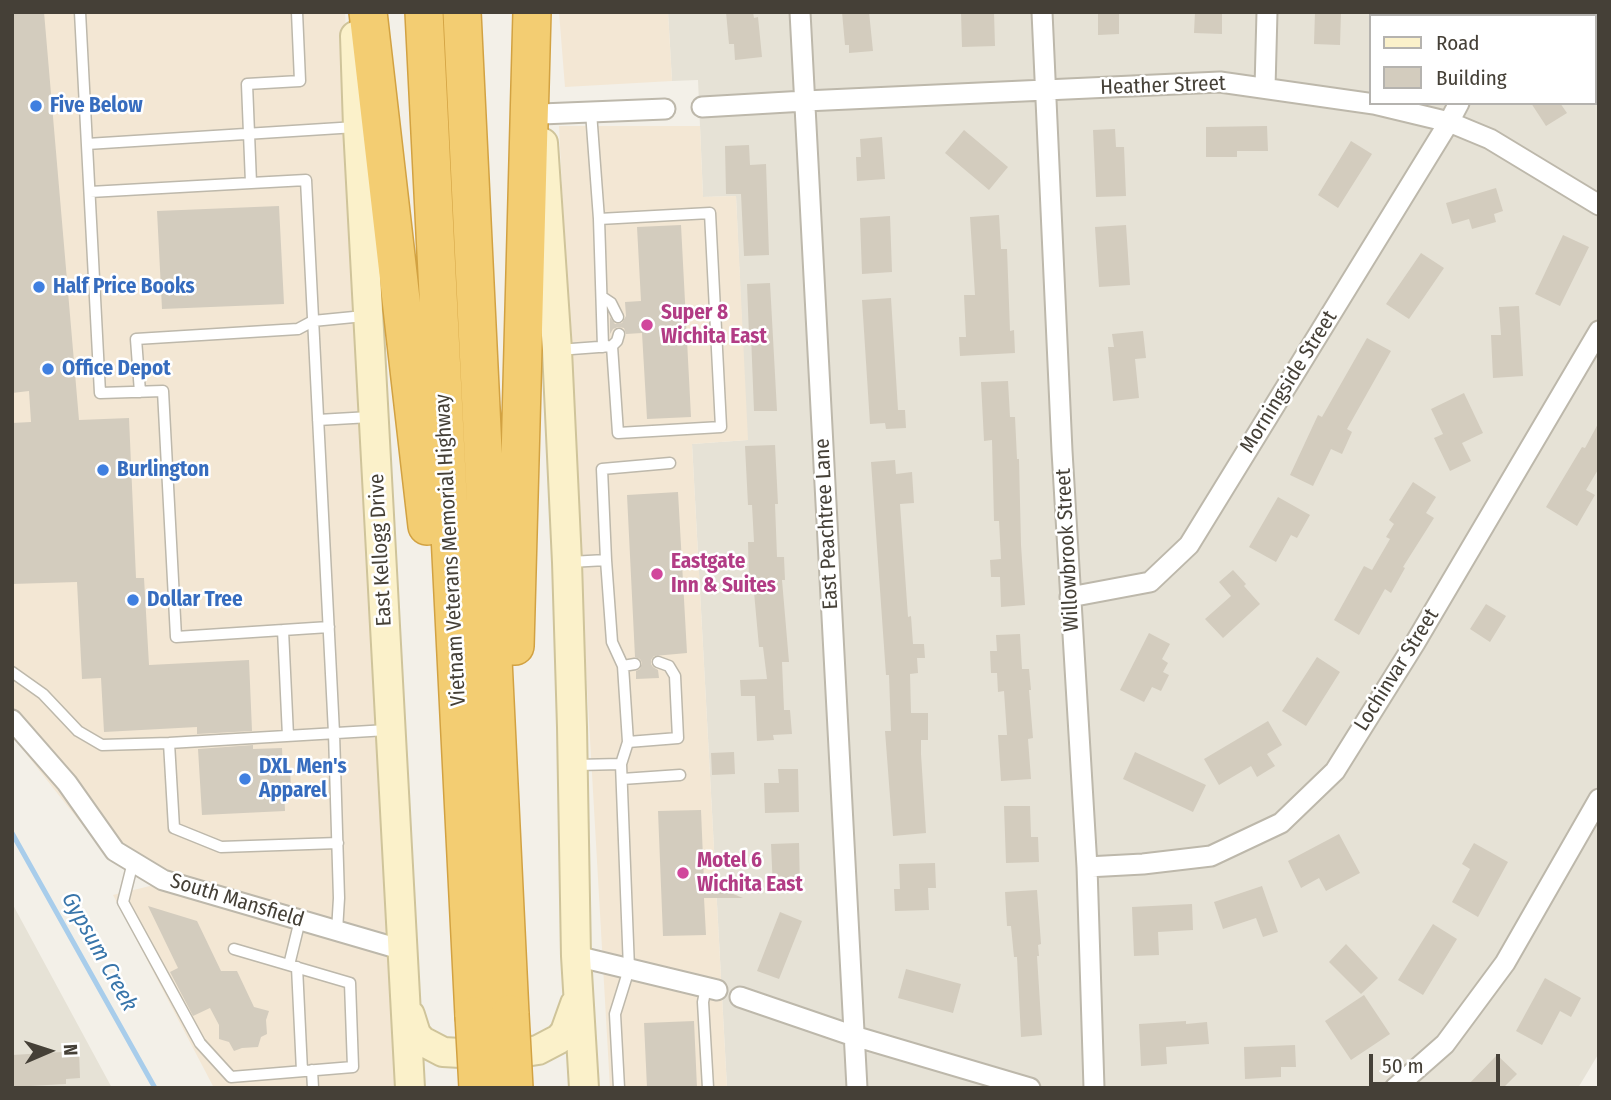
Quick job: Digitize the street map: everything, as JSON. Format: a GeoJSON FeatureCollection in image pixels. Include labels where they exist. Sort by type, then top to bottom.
{"type":"FeatureCollection","features":[{"type":"Feature","properties":{"kind":"highway"},"geometry":{"type":"LineString","coordinates":[[368,12],[465,853]]}},
{"type":"Feature","properties":{"kind":"highway","name":"Vietnam Veterans Memorial Highway"},"geometry":{"type":"LineString","coordinates":[[424,12],[472,1016],[478,1088]]}},
{"type":"Feature","properties":{"kind":"highway","name":"Vietnam Veterans Memorial Highway"},"geometry":{"type":"LineString","coordinates":[[462,12],[514,1088]]}},
{"type":"Feature","properties":{"kind":"highway"},"geometry":{"type":"LineString","coordinates":[[507,931],[534,12]]}},
{"type":"Feature","properties":{"kind":"highway"},"geometry":{"type":"LineString","coordinates":[[469,1088],[472,1016]]}},
{"type":"Feature","properties":{"kind":"main road","name":"East Kellogg Drive"},"geometry":{"type":"LineString","coordinates":[[355,12],[358,127],[411,1088]]}},
{"type":"Feature","properties":{"kind":"main road"},"geometry":{"type":"LineString","coordinates":[[534,12],[557,350],[567,562],[576,956],[584,1088]]}},
{"type":"Feature","properties":{"kind":"main road"},"geometry":{"type":"LineString","coordinates":[[406,1006],[416,1034],[428,1045],[443,1052],[519,1053],[538,1050],[559,1040],[572,1015],[578,991]]}},
{"type":"Feature","properties":{"kind":"street","name":"East Peachtree Lane"},"geometry":{"type":"LineString","coordinates":[[800,12],[857,1088]]}},
{"type":"Feature","properties":{"kind":"street","name":"Willowbrook Street"},"geometry":{"type":"LineString","coordinates":[[1042,12],[1070,597],[1087,867],[1094,1088]]}},
{"type":"Feature","properties":{"kind":"street"},"geometry":{"type":"LineString","coordinates":[[1265,88],[1267,12]]}},
{"type":"Feature","properties":{"kind":"street","name":"Heather Street"},"geometry":{"type":"LineString","coordinates":[[702,107],[1220,82],[1370,103]]}},
{"type":"Feature","properties":{"kind":"street","name":"Heather Street"},"geometry":{"type":"LineString","coordinates":[[1378,105],[1449,122],[1490,139],[1599,205]]}},
{"type":"Feature","properties":{"kind":"street","name":"Morningside Street"},"geometry":{"type":"LineString","coordinates":[[1070,597],[1150,582],[1189,545],[1458,105]]}},
{"type":"Feature","properties":{"kind":"street"},"geometry":{"type":"LineString","coordinates":[[541,114],[665,109]]}},
{"type":"Feature","properties":{"kind":"street","name":"Lochinvar Street"},"geometry":{"type":"LineString","coordinates":[[1087,867],[1212,856],[1281,823],[1335,771],[1415,643],[1599,331]]}},
{"type":"Feature","properties":{"kind":"street","name":"South Mansfield"},"geometry":{"type":"LineString","coordinates":[[12,720],[67,783],[116,851],[163,880],[404,950]]}},
{"type":"Feature","properties":{"kind":"street"},"geometry":{"type":"LineString","coordinates":[[1395,1088],[1445,1044],[1505,963],[1599,799]]}},
{"type":"Feature","properties":{"kind":"street"},"geometry":{"type":"LineString","coordinates":[[576,956],[712,988]]}},
{"type":"Feature","properties":{"kind":"street"},"geometry":{"type":"LineString","coordinates":[[740,997],[854,1036],[1030,1088]]}},
{"type":"Feature","properties":{"kind":"lane"},"geometry":{"type":"LineString","coordinates":[[80,12],[100,393],[163,391],[176,637],[329,627]]}},
{"type":"Feature","properties":{"kind":"lane"},"geometry":{"type":"LineString","coordinates":[[251,183],[247,84],[300,81],[297,12]]}},
{"type":"Feature","properties":{"kind":"lane"},"geometry":{"type":"LineString","coordinates":[[591,112],[602,297],[618,433],[721,427],[710,213],[599,219]]}},
{"type":"Feature","properties":{"kind":"lane"},"geometry":{"type":"LineString","coordinates":[[88,144],[358,127]]}},
{"type":"Feature","properties":{"kind":"lane"},"geometry":{"type":"LineString","coordinates":[[90,192],[306,180],[334,733],[339,898],[337,931]]}},
{"type":"Feature","properties":{"kind":"lane"},"geometry":{"type":"LineString","coordinates":[[602,297],[611,303],[618,317]]}},
{"type":"Feature","properties":{"kind":"lane"},"geometry":{"type":"LineString","coordinates":[[139,392],[136,339],[298,329],[313,321],[369,316]]}},
{"type":"Feature","properties":{"kind":"lane"},"geometry":{"type":"LineString","coordinates":[[557,350],[608,347],[617,341],[619,334]]}},
{"type":"Feature","properties":{"kind":"lane"},"geometry":{"type":"LineString","coordinates":[[318,420],[374,417]]}},
{"type":"Feature","properties":{"kind":"lane"},"geometry":{"type":"LineString","coordinates":[[619,1088],[615,1014],[629,969],[621,764],[628,742],[623,666],[612,642],[602,468],[670,463]]}},
{"type":"Feature","properties":{"kind":"lane"},"geometry":{"type":"LineString","coordinates":[[567,562],[606,560]]}},
{"type":"Feature","properties":{"kind":"lane"},"geometry":{"type":"LineString","coordinates":[[283,630],[288,736]]}},
{"type":"Feature","properties":{"kind":"lane"},"geometry":{"type":"LineString","coordinates":[[628,742],[678,738],[675,676],[669,666],[658,662]]}},
{"type":"Feature","properties":{"kind":"lane"},"geometry":{"type":"LineString","coordinates":[[623,666],[635,664]]}},
{"type":"Feature","properties":{"kind":"lane"},"geometry":{"type":"LineString","coordinates":[[12,673],[43,694],[78,731],[102,745],[391,730]]}},
{"type":"Feature","properties":{"kind":"lane"},"geometry":{"type":"LineString","coordinates":[[169,743],[174,828],[221,848],[338,843]]}},
{"type":"Feature","properties":{"kind":"lane"},"geometry":{"type":"LineString","coordinates":[[573,766],[621,764]]}},
{"type":"Feature","properties":{"kind":"lane"},"geometry":{"type":"LineString","coordinates":[[622,779],[680,775]]}},
{"type":"Feature","properties":{"kind":"lane"},"geometry":{"type":"LineString","coordinates":[[133,862],[123,902],[200,1042],[230,1077],[353,1067],[349,983],[234,948]]}},
{"type":"Feature","properties":{"kind":"lane"},"geometry":{"type":"LineString","coordinates":[[300,920],[293,966],[307,1071],[313,1088]]}},
{"type":"Feature","properties":{"kind":"lane"},"geometry":{"type":"LineString","coordinates":[[708,1088],[703,1002],[712,988]]}},
{"type":"Feature","properties":{"kind":"shaded area"},"geometry":{"type":"Polygon","coordinates":[[[12,12],[345,12],[402,1088],[214,1088],[113,895],[154,885],[107,856],[12,736],[12,12]]]}},
{"type":"Feature","properties":{"kind":"shaded area"},"geometry":{"type":"Polygon","coordinates":[[[559,12],[668,12],[672,81],[565,87],[559,12]]]}},
{"type":"Feature","properties":{"kind":"shaded area"},"geometry":{"type":"Polygon","coordinates":[[[668,12],[1599,12],[1599,1053],[1578,1088],[727,1088],[692,444],[747,440],[736,196],[703,197],[698,80],[672,81],[668,12]]]}},
{"type":"Feature","properties":{"kind":"shaded area"},"geometry":{"type":"Polygon","coordinates":[[[559,126],[700,126],[703,197],[736,196],[748,440],[692,444],[727,1088],[610,1088],[579,547],[559,126]]]}},
{"type":"Feature","properties":{"kind":"shaded area"},"geometry":{"type":"Polygon","coordinates":[[[12,903],[112,1088],[12,1088],[12,903]]]}},
{"type":"Feature","properties":{"kind":"building"},"geometry":{"type":"Polygon","coordinates":[[[12,12],[44,12],[79,420],[129,418],[136,578],[144,578],[149,665],[249,660],[252,731],[197,734],[197,727],[104,732],[101,678],[82,679],[77,582],[12,584],[12,423],[31,422],[29,391],[12,393],[12,12]]]}},
{"type":"Feature","properties":{"kind":"building"},"geometry":{"type":"Polygon","coordinates":[[[726,12],[753,12],[754,18],[758,17],[762,57],[735,60],[734,44],[729,44],[726,12]]]}},
{"type":"Feature","properties":{"kind":"building"},"geometry":{"type":"Polygon","coordinates":[[[842,12],[869,12],[873,51],[849,53],[849,45],[845,45],[842,12]]]}},
{"type":"Feature","properties":{"kind":"building"},"geometry":{"type":"Polygon","coordinates":[[[961,12],[994,12],[995,46],[962,47],[961,12]]]}},
{"type":"Feature","properties":{"kind":"building"},"geometry":{"type":"Polygon","coordinates":[[[1098,12],[1119,12],[1119,34],[1098,35],[1098,12]]]}},
{"type":"Feature","properties":{"kind":"building"},"geometry":{"type":"Polygon","coordinates":[[[1195,12],[1222,12],[1222,34],[1194,33],[1195,12]]]}},
{"type":"Feature","properties":{"kind":"building"},"geometry":{"type":"Polygon","coordinates":[[[1315,12],[1341,12],[1340,45],[1314,44],[1315,12]]]}},
{"type":"Feature","properties":{"kind":"building"},"geometry":{"type":"Polygon","coordinates":[[[1532,105],[1561,105],[1567,113],[1546,126],[1532,105]]]}},
{"type":"Feature","properties":{"kind":"building"},"geometry":{"type":"Polygon","coordinates":[[[1267,126],[1268,151],[1237,151],[1237,157],[1206,157],[1206,127],[1267,126]]]}},
{"type":"Feature","properties":{"kind":"building"},"geometry":{"type":"Polygon","coordinates":[[[1115,129],[1116,147],[1124,147],[1126,196],[1096,197],[1093,130],[1115,129]]]}},
{"type":"Feature","properties":{"kind":"building"},"geometry":{"type":"Polygon","coordinates":[[[964,130],[1008,167],[989,190],[945,153],[964,130]]]}},
{"type":"Feature","properties":{"kind":"building"},"geometry":{"type":"Polygon","coordinates":[[[882,137],[885,179],[857,181],[856,157],[861,157],[860,139],[882,137]]]}},
{"type":"Feature","properties":{"kind":"building"},"geometry":{"type":"Polygon","coordinates":[[[1351,141],[1372,154],[1338,208],[1318,195],[1351,141]]]}},
{"type":"Feature","properties":{"kind":"building"},"geometry":{"type":"Polygon","coordinates":[[[749,145],[750,165],[766,164],[769,255],[744,256],[741,194],[726,194],[725,146],[749,145]]]}},
{"type":"Feature","properties":{"kind":"building"},"geometry":{"type":"Polygon","coordinates":[[[1496,188],[1503,211],[1494,214],[1496,222],[1472,229],[1469,219],[1452,224],[1446,203],[1496,188]]]}},
{"type":"Feature","properties":{"kind":"building"},"geometry":{"type":"Polygon","coordinates":[[[279,206],[284,304],[162,309],[157,211],[279,206]]]}},
{"type":"Feature","properties":{"kind":"building"},"geometry":{"type":"Polygon","coordinates":[[[999,215],[1001,249],[1007,249],[1010,331],[1014,330],[1015,353],[960,356],[959,337],[966,337],[964,295],[975,295],[970,217],[999,215]]]}},
{"type":"Feature","properties":{"kind":"building"},"geometry":{"type":"Polygon","coordinates":[[[890,216],[892,272],[862,274],[860,218],[890,216]]]}},
{"type":"Feature","properties":{"kind":"building","name":"Super 8 Wichita East"},"geometry":{"type":"Polygon","coordinates":[[[681,225],[691,417],[647,419],[642,333],[626,334],[624,328],[618,327],[610,334],[610,317],[615,324],[622,323],[626,316],[625,302],[641,301],[637,227],[681,225]]]}},
{"type":"Feature","properties":{"kind":"building"},"geometry":{"type":"Polygon","coordinates":[[[1126,225],[1130,285],[1099,287],[1095,227],[1126,225]]]}},
{"type":"Feature","properties":{"kind":"building"},"geometry":{"type":"Polygon","coordinates":[[[1563,235],[1589,247],[1560,306],[1535,294],[1563,235]]]}},
{"type":"Feature","properties":{"kind":"building"},"geometry":{"type":"Polygon","coordinates":[[[1421,253],[1444,268],[1409,319],[1386,304],[1421,253]]]}},
{"type":"Feature","properties":{"kind":"building"},"geometry":{"type":"Polygon","coordinates":[[[770,283],[777,411],[754,411],[747,284],[770,283]]]}},
{"type":"Feature","properties":{"kind":"building"},"geometry":{"type":"Polygon","coordinates":[[[891,298],[898,410],[905,410],[906,428],[886,429],[885,423],[870,424],[862,300],[891,298]]]}},
{"type":"Feature","properties":{"kind":"building"},"geometry":{"type":"Polygon","coordinates":[[[1519,306],[1523,376],[1493,378],[1491,335],[1501,335],[1499,307],[1519,306]]]}},
{"type":"Feature","properties":{"kind":"building"},"geometry":{"type":"Polygon","coordinates":[[[1143,331],[1146,358],[1135,359],[1139,398],[1113,401],[1108,347],[1114,347],[1112,334],[1143,331]]]}},
{"type":"Feature","properties":{"kind":"building"},"geometry":{"type":"Polygon","coordinates":[[[1367,338],[1391,351],[1347,429],[1352,432],[1342,454],[1331,449],[1313,486],[1290,475],[1318,415],[1322,417],[1367,338]]]}},
{"type":"Feature","properties":{"kind":"building"},"geometry":{"type":"Polygon","coordinates":[[[1008,381],[1010,417],[1015,417],[1019,459],[1025,605],[1001,607],[1000,577],[991,577],[990,560],[1001,559],[999,521],[994,521],[992,440],[984,441],[981,382],[1008,381]]]}},
{"type":"Feature","properties":{"kind":"building"},"geometry":{"type":"Polygon","coordinates":[[[1464,393],[1483,433],[1462,443],[1471,461],[1450,471],[1434,438],[1443,434],[1431,409],[1464,393]]]}},
{"type":"Feature","properties":{"kind":"building"},"geometry":{"type":"Polygon","coordinates":[[[1599,422],[1599,468],[1586,490],[1595,495],[1577,526],[1546,507],[1599,422]]]}},
{"type":"Feature","properties":{"kind":"building"},"geometry":{"type":"Polygon","coordinates":[[[775,445],[777,557],[784,557],[785,580],[782,580],[789,662],[782,662],[784,710],[790,710],[792,734],[773,735],[774,740],[757,741],[755,696],[741,696],[740,680],[767,679],[763,647],[759,647],[753,581],[749,581],[748,542],[754,542],[752,505],[748,505],[745,446],[775,445]]]}},
{"type":"Feature","properties":{"kind":"building"},"geometry":{"type":"Polygon","coordinates":[[[895,460],[896,474],[912,472],[914,503],[900,504],[908,617],[911,616],[913,644],[924,644],[925,658],[917,658],[918,673],[910,674],[911,713],[928,713],[928,740],[921,740],[926,833],[893,836],[885,731],[891,731],[889,675],[886,675],[871,462],[895,460]]]}},
{"type":"Feature","properties":{"kind":"building"},"geometry":{"type":"Polygon","coordinates":[[[1413,482],[1436,497],[1426,513],[1434,518],[1403,567],[1405,568],[1391,593],[1385,589],[1359,635],[1334,620],[1364,566],[1372,570],[1390,539],[1386,537],[1394,524],[1389,520],[1413,482]]]}},
{"type":"Feature","properties":{"kind":"building","name":"Eastgate Inn & Suites"},"geometry":{"type":"Polygon","coordinates":[[[678,492],[687,653],[654,656],[651,664],[658,670],[659,678],[636,679],[636,671],[642,663],[635,657],[627,495],[678,492]]]}},
{"type":"Feature","properties":{"kind":"building"},"geometry":{"type":"Polygon","coordinates":[[[1278,497],[1310,515],[1297,538],[1291,535],[1276,562],[1249,547],[1278,497]]]}},
{"type":"Feature","properties":{"kind":"building"},"geometry":{"type":"Polygon","coordinates":[[[1233,570],[1260,604],[1223,638],[1205,619],[1231,596],[1219,582],[1233,570]]]}},
{"type":"Feature","properties":{"kind":"building"},"geometry":{"type":"Polygon","coordinates":[[[1486,604],[1506,616],[1490,642],[1470,629],[1486,604]]]}},
{"type":"Feature","properties":{"kind":"building"},"geometry":{"type":"Polygon","coordinates":[[[1149,633],[1170,644],[1162,659],[1168,663],[1163,672],[1169,675],[1161,691],[1152,687],[1144,702],[1120,690],[1149,633]]]}},
{"type":"Feature","properties":{"kind":"building"},"geometry":{"type":"Polygon","coordinates":[[[1020,634],[1022,669],[1029,669],[1031,690],[1033,738],[1028,739],[1031,779],[1001,781],[998,735],[1007,735],[1004,691],[998,692],[997,673],[991,673],[990,651],[997,651],[996,635],[1020,634]]]}},
{"type":"Feature","properties":{"kind":"building"},"geometry":{"type":"Polygon","coordinates":[[[1317,657],[1340,672],[1306,726],[1282,711],[1317,657]]]}},
{"type":"Feature","properties":{"kind":"building"},"geometry":{"type":"Polygon","coordinates":[[[1268,721],[1282,745],[1267,754],[1275,766],[1257,777],[1251,766],[1219,785],[1204,759],[1268,721]]]}},
{"type":"Feature","properties":{"kind":"building","name":"DXL Men's Apparel"},"geometry":{"type":"Polygon","coordinates":[[[253,745],[253,749],[282,748],[283,770],[290,769],[291,788],[284,789],[285,811],[202,815],[198,749],[253,745]]]}},
{"type":"Feature","properties":{"kind":"building"},"geometry":{"type":"Polygon","coordinates":[[[734,752],[735,774],[712,775],[711,753],[734,752]]]}},
{"type":"Feature","properties":{"kind":"building"},"geometry":{"type":"Polygon","coordinates":[[[1135,752],[1206,785],[1193,812],[1123,779],[1135,752]]]}},
{"type":"Feature","properties":{"kind":"building"},"geometry":{"type":"Polygon","coordinates":[[[778,769],[798,769],[799,812],[765,813],[764,783],[779,783],[778,769]]]}},
{"type":"Feature","properties":{"kind":"building"},"geometry":{"type":"Polygon","coordinates":[[[1004,806],[1030,806],[1031,837],[1038,837],[1039,862],[1006,863],[1004,806]]]}},
{"type":"Feature","properties":{"kind":"building"},"geometry":{"type":"Polygon","coordinates":[[[701,810],[704,882],[743,898],[704,898],[706,935],[663,936],[658,811],[701,810]]]}},
{"type":"Feature","properties":{"kind":"building"},"geometry":{"type":"Polygon","coordinates":[[[1339,834],[1360,873],[1326,891],[1319,878],[1301,888],[1288,861],[1339,834]]]}},
{"type":"Feature","properties":{"kind":"building"},"geometry":{"type":"Polygon","coordinates":[[[799,843],[800,888],[773,889],[771,844],[799,843]]]}},
{"type":"Feature","properties":{"kind":"building"},"geometry":{"type":"Polygon","coordinates":[[[1474,843],[1508,862],[1478,917],[1452,902],[1470,869],[1462,864],[1474,843]]]}},
{"type":"Feature","properties":{"kind":"building"},"geometry":{"type":"Polygon","coordinates":[[[935,863],[936,888],[928,888],[929,910],[895,911],[894,889],[900,889],[899,864],[935,863]]]}},
{"type":"Feature","properties":{"kind":"building"},"geometry":{"type":"Polygon","coordinates":[[[1262,886],[1278,932],[1263,937],[1256,918],[1223,929],[1214,902],[1262,886]]]}},
{"type":"Feature","properties":{"kind":"building"},"geometry":{"type":"Polygon","coordinates":[[[1037,890],[1041,944],[1038,945],[1037,956],[1042,1035],[1021,1037],[1017,957],[1014,957],[1011,926],[1007,926],[1005,892],[1037,890]]]}},
{"type":"Feature","properties":{"kind":"building"},"geometry":{"type":"Polygon","coordinates":[[[1192,904],[1193,930],[1158,932],[1159,955],[1134,956],[1132,907],[1192,904]]]}},
{"type":"Feature","properties":{"kind":"building"},"geometry":{"type":"Polygon","coordinates":[[[148,906],[197,921],[221,971],[237,971],[254,1007],[269,1011],[266,1020],[267,1034],[261,1037],[258,1047],[234,1051],[229,1042],[219,1039],[219,1025],[210,1008],[193,1016],[170,972],[178,968],[148,906]]]}},
{"type":"Feature","properties":{"kind":"building"},"geometry":{"type":"Polygon","coordinates":[[[780,912],[802,921],[779,979],[757,971],[780,912]]]}},
{"type":"Feature","properties":{"kind":"building"},"geometry":{"type":"Polygon","coordinates":[[[1433,924],[1457,939],[1423,995],[1398,980],[1433,924]]]}},
{"type":"Feature","properties":{"kind":"building"},"geometry":{"type":"Polygon","coordinates":[[[1346,944],[1378,978],[1361,994],[1329,962],[1346,944]]]}},
{"type":"Feature","properties":{"kind":"building"},"geometry":{"type":"Polygon","coordinates":[[[906,969],[961,984],[953,1013],[898,998],[906,969]]]}},
{"type":"Feature","properties":{"kind":"building"},"geometry":{"type":"Polygon","coordinates":[[[1545,978],[1581,998],[1571,1017],[1560,1011],[1542,1045],[1516,1031],[1545,978]]]}},
{"type":"Feature","properties":{"kind":"building"},"geometry":{"type":"Polygon","coordinates":[[[1364,995],[1390,1034],[1351,1060],[1325,1021],[1364,995]]]}},
{"type":"Feature","properties":{"kind":"building"},"geometry":{"type":"Polygon","coordinates":[[[694,1021],[697,1088],[647,1088],[644,1023],[694,1021]]]}},
{"type":"Feature","properties":{"kind":"building"},"geometry":{"type":"Polygon","coordinates":[[[1186,1021],[1186,1024],[1207,1022],[1209,1044],[1166,1047],[1167,1064],[1141,1066],[1139,1024],[1186,1021]]]}},
{"type":"Feature","properties":{"kind":"building"},"geometry":{"type":"Polygon","coordinates":[[[1295,1045],[1296,1067],[1281,1067],[1281,1077],[1245,1079],[1244,1047],[1295,1045]]]}},
{"type":"Feature","properties":{"kind":"building"},"geometry":{"type":"Polygon","coordinates":[[[79,1051],[80,1078],[66,1079],[66,1084],[12,1087],[12,1055],[79,1051]]]}},
{"type":"Feature","properties":{"kind":"building"},"geometry":{"type":"Polygon","coordinates":[[[1497,1055],[1517,1074],[1503,1088],[1465,1088],[1497,1055]]]}},
{"type":"Feature","properties":{"kind":"waterway","name":"Gypsum Creek"},"geometry":{"type":"LineString","coordinates":[[12,833],[155,1088]]}},
{"type":"Feature","properties":{"kind":"place","name":"Five Below"},"geometry":{"type":"Point","coordinates":[36,106]}},
{"type":"Feature","properties":{"kind":"place","name":"Half Price Books"},"geometry":{"type":"Point","coordinates":[39,287]}},
{"type":"Feature","properties":{"kind":"place","name":"Super 8 Wichita East"},"geometry":{"type":"Point","coordinates":[647,325]}},
{"type":"Feature","properties":{"kind":"place","name":"Office Depot"},"geometry":{"type":"Point","coordinates":[48,369]}},
{"type":"Feature","properties":{"kind":"place","name":"Burlington"},"geometry":{"type":"Point","coordinates":[103,470]}},
{"type":"Feature","properties":{"kind":"place","name":"Eastgate Inn & Suites"},"geometry":{"type":"Point","coordinates":[657,574]}},
{"type":"Feature","properties":{"kind":"place","name":"Dollar Tree"},"geometry":{"type":"Point","coordinates":[133,600]}},
{"type":"Feature","properties":{"kind":"place","name":"DXL Men's Apparel"},"geometry":{"type":"Point","coordinates":[245,779]}},
{"type":"Feature","properties":{"kind":"place","name":"Motel 6 Wichita East"},"geometry":{"type":"Point","coordinates":[683,873]}}]}
